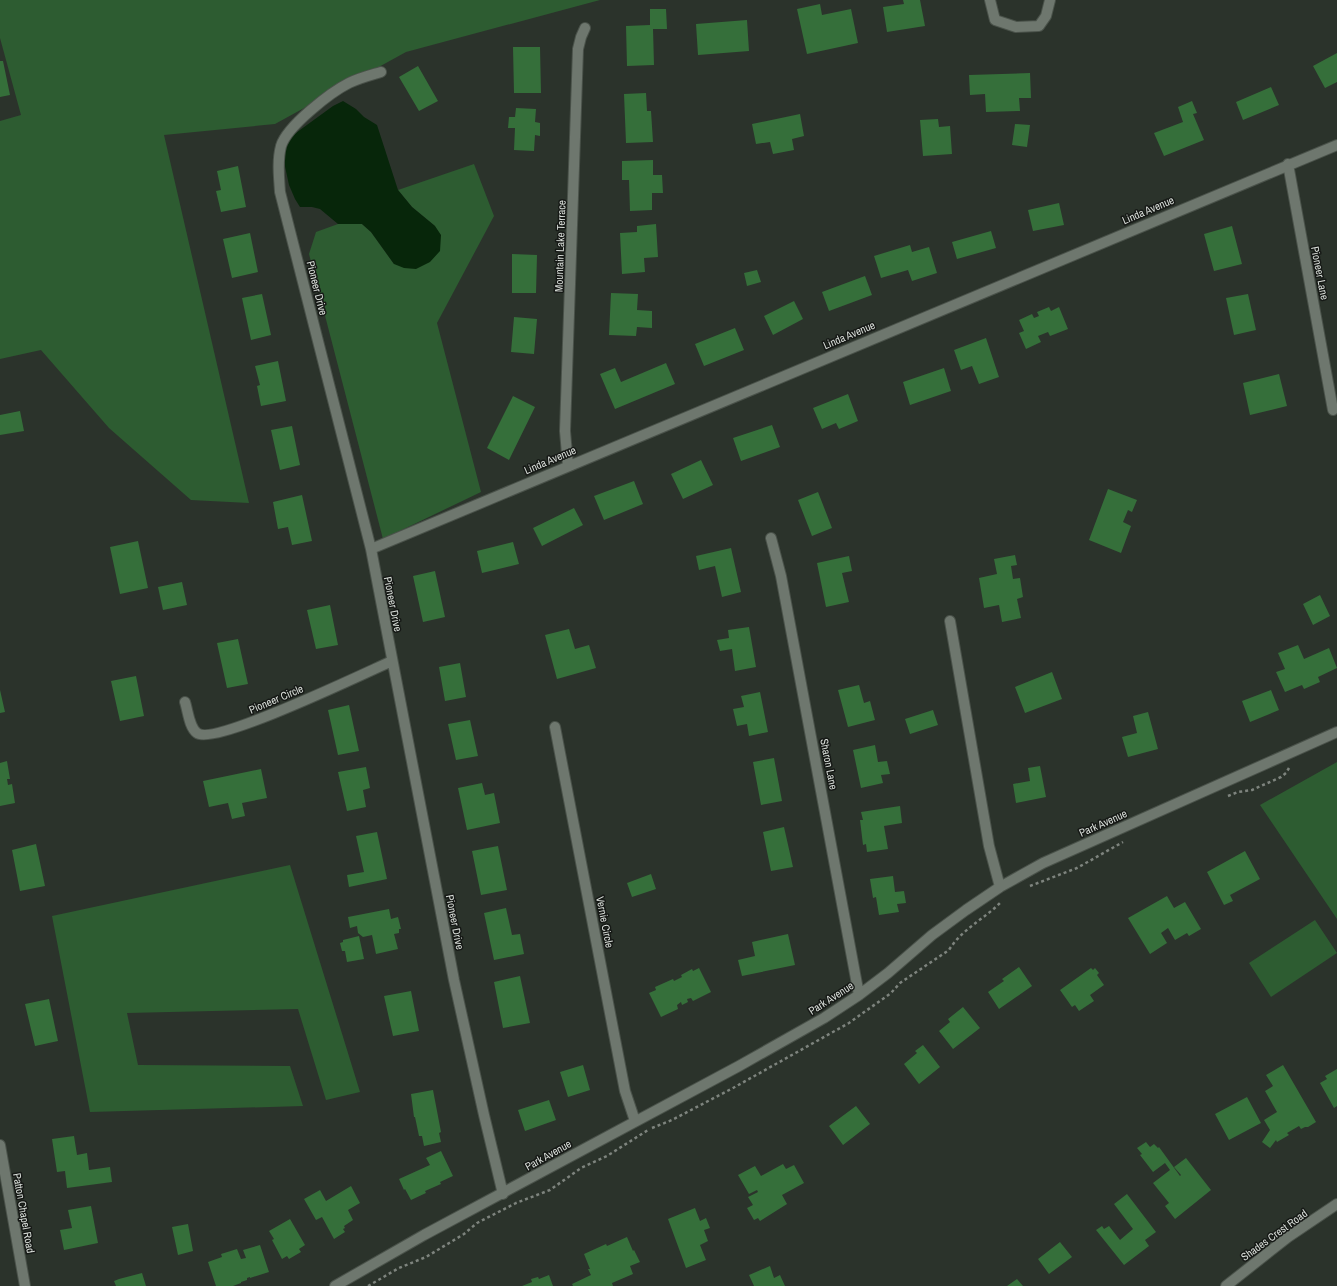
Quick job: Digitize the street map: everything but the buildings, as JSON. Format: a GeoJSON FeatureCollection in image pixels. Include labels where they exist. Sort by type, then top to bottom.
{"type":"FeatureCollection","features":[{"type":"Feature","properties":{"kind":"street"},"geometry":{"type":"LineString","coordinates":[[990,0],[995,20],[1016,27],[1038,26],[1046,16],[1050,0]]}},
{"type":"Feature","properties":{"kind":"street","name":"Mountain Lake Terrace"},"geometry":{"type":"LineString","coordinates":[[568,466],[565,431],[578,49],[585,28]]}},
{"type":"Feature","properties":{"kind":"street","name":"Pioneer Drive"},"geometry":{"type":"LineString","coordinates":[[381,72],[348,83],[321,102],[286,135],[281,146],[278,167],[280,192],[371,549],[454,980],[503,1194]]}},
{"type":"Feature","properties":{"kind":"street","name":"Linda Avenue"},"geometry":{"type":"LineString","coordinates":[[371,549],[1337,144]]}},
{"type":"Feature","properties":{"kind":"street","name":"Pioneer Lane"},"geometry":{"type":"LineString","coordinates":[[1288,164],[1333,410]]}},
{"type":"Feature","properties":{"kind":"street","name":"Sharon Lane"},"geometry":{"type":"LineString","coordinates":[[771,538],[781,576],[859,995]]}},
{"type":"Feature","properties":{"kind":"street"},"geometry":{"type":"LineString","coordinates":[[950,621],[989,846],[1000,887]]}},
{"type":"Feature","properties":{"kind":"street","name":"Pioneer Circle"},"geometry":{"type":"LineString","coordinates":[[185,702],[191,725],[197,733],[202,735],[231,730],[256,721],[392,661]]}},
{"type":"Feature","properties":{"kind":"street","name":"Vernie Circle"},"geometry":{"type":"LineString","coordinates":[[555,727],[625,1091],[635,1121]]}},
{"type":"Feature","properties":{"kind":"street","name":"Park Avenue"},"geometry":{"type":"LineString","coordinates":[[335,1286],[424,1235],[503,1194],[635,1121],[739,1066],[824,1018],[859,995],[888,973],[932,935],[1000,887],[1050,860],[1337,732]]}},
{"type":"Feature","properties":{"kind":"street","name":"Patton Chapel Road"},"geometry":{"type":"LineString","coordinates":[[0,1145],[25,1286]]}},
{"type":"Feature","properties":{"kind":"street","name":"Shades Crest Road"},"geometry":{"type":"LineString","coordinates":[[1226,1286],[1282,1242],[1337,1204]]}},
{"type":"Feature","properties":{"kind":"shaded area"},"geometry":{"type":"Polygon","coordinates":[[[0,0],[600,0],[406,52],[275,124],[164,135],[249,503],[191,500],[109,428],[41,350],[0,359],[0,121],[21,115],[0,38],[0,0]]]}},
{"type":"Feature","properties":{"kind":"shaded area"},"geometry":{"type":"Polygon","coordinates":[[[343,101],[377,125],[398,190],[412,207],[435,226],[441,235],[440,251],[430,262],[416,269],[404,268],[394,264],[371,232],[362,224],[338,224],[320,209],[300,207],[295,199],[289,185],[283,157],[289,138],[333,106],[343,101]]]}},
{"type":"Feature","properties":{"kind":"shaded area"},"geometry":{"type":"Polygon","coordinates":[[[474,164],[494,216],[437,323],[481,492],[383,539],[309,254],[316,232],[338,224],[362,224],[371,232],[394,264],[435,226],[412,207],[398,190],[474,164]]]}},
{"type":"Feature","properties":{"kind":"shaded area"},"geometry":{"type":"Polygon","coordinates":[[[1337,762],[1337,919],[1260,805],[1337,762]]]}},
{"type":"Feature","properties":{"kind":"shaded area"},"geometry":{"type":"Polygon","coordinates":[[[290,865],[360,1092],[326,1100],[298,1009],[127,1013],[138,1065],[290,1066],[303,1106],[90,1112],[52,916],[290,865]]]}},
{"type":"Feature","properties":{"kind":"shaded area"},"geometry":{"type":"Polygon","coordinates":[[[1315,920],[1337,953],[1271,997],[1249,963],[1315,920]]]}}]}
